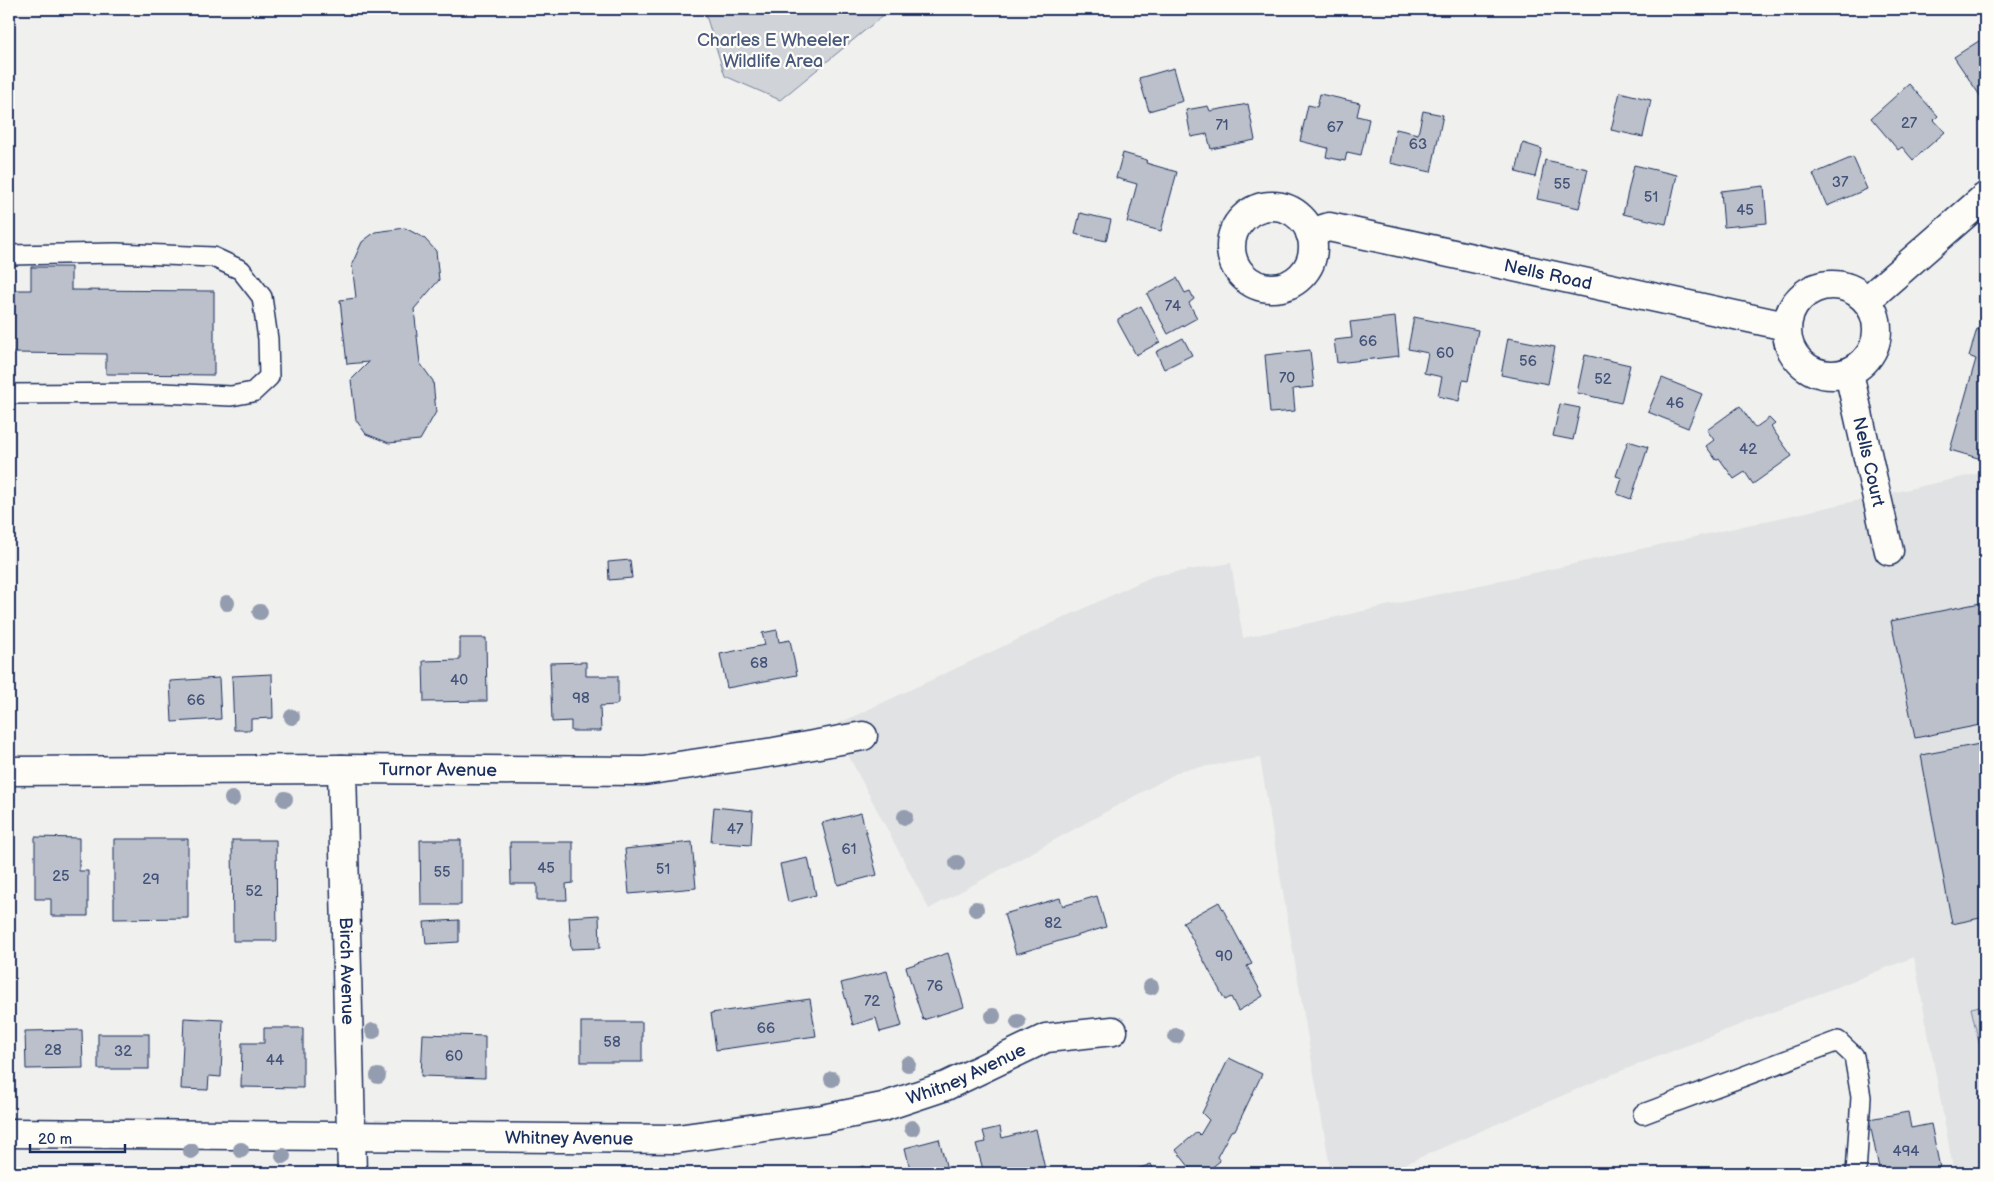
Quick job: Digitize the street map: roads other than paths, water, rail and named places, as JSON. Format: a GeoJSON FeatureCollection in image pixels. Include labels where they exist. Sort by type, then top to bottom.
{"type":"FeatureCollection","features":[{"type":"Feature","properties":{"kind":"street"},"geometry":{"type":"LineString","coordinates":[[1867,300],[1985,197]]}},
{"type":"Feature","properties":{"kind":"street","name":"Nells Road"},"geometry":{"type":"LineString","coordinates":[[1310,232],[1329,227],[1786,326]]}},
{"type":"Feature","properties":{"kind":"street"},"geometry":{"type":"LineString","coordinates":[[1826,284],[1841,285],[1855,290],[1867,300],[1874,312],[1878,326],[1876,341],[1871,354],[1862,365],[1849,372],[1834,376],[1819,374],[1805,367],[1794,356],[1788,342],[1786,326],[1790,312],[1799,299],[1811,289],[1826,284]]}},
{"type":"Feature","properties":{"kind":"street","name":"Nells Court"},"geometry":{"type":"LineString","coordinates":[[1849,372],[1889,551]]}},
{"type":"Feature","properties":{"kind":"street","name":"Turnor Avenue"},"geometry":{"type":"LineString","coordinates":[[9,771],[342,769],[644,771],[774,752],[864,736]]}},
{"type":"Feature","properties":{"kind":"street","name":"Birch Avenue"},"geometry":{"type":"LineString","coordinates":[[342,769],[352,1173]]}},
{"type":"Feature","properties":{"kind":"street","name":"Whitney Avenue"},"geometry":{"type":"LineString","coordinates":[[9,1133],[677,1139],[823,1120],[883,1107],[946,1086],[1046,1038],[1113,1030]]}},
{"type":"Feature","properties":{"kind":"lane"},"geometry":{"type":"LineString","coordinates":[[9,255],[116,253],[213,257],[241,270],[262,297],[268,339],[268,376],[254,392],[231,396],[162,393],[9,394]]}},
{"type":"Feature","properties":{"kind":"lane"},"geometry":{"type":"LineString","coordinates":[[1643,1114],[1838,1041],[1854,1056],[1861,1097],[1856,1173]]}},
{"type":"Feature","properties":{"kind":"park label","name":"Charles E Wheeler Wildlife Area"},"geometry":{"type":"Point","coordinates":[773,50]}}]}
